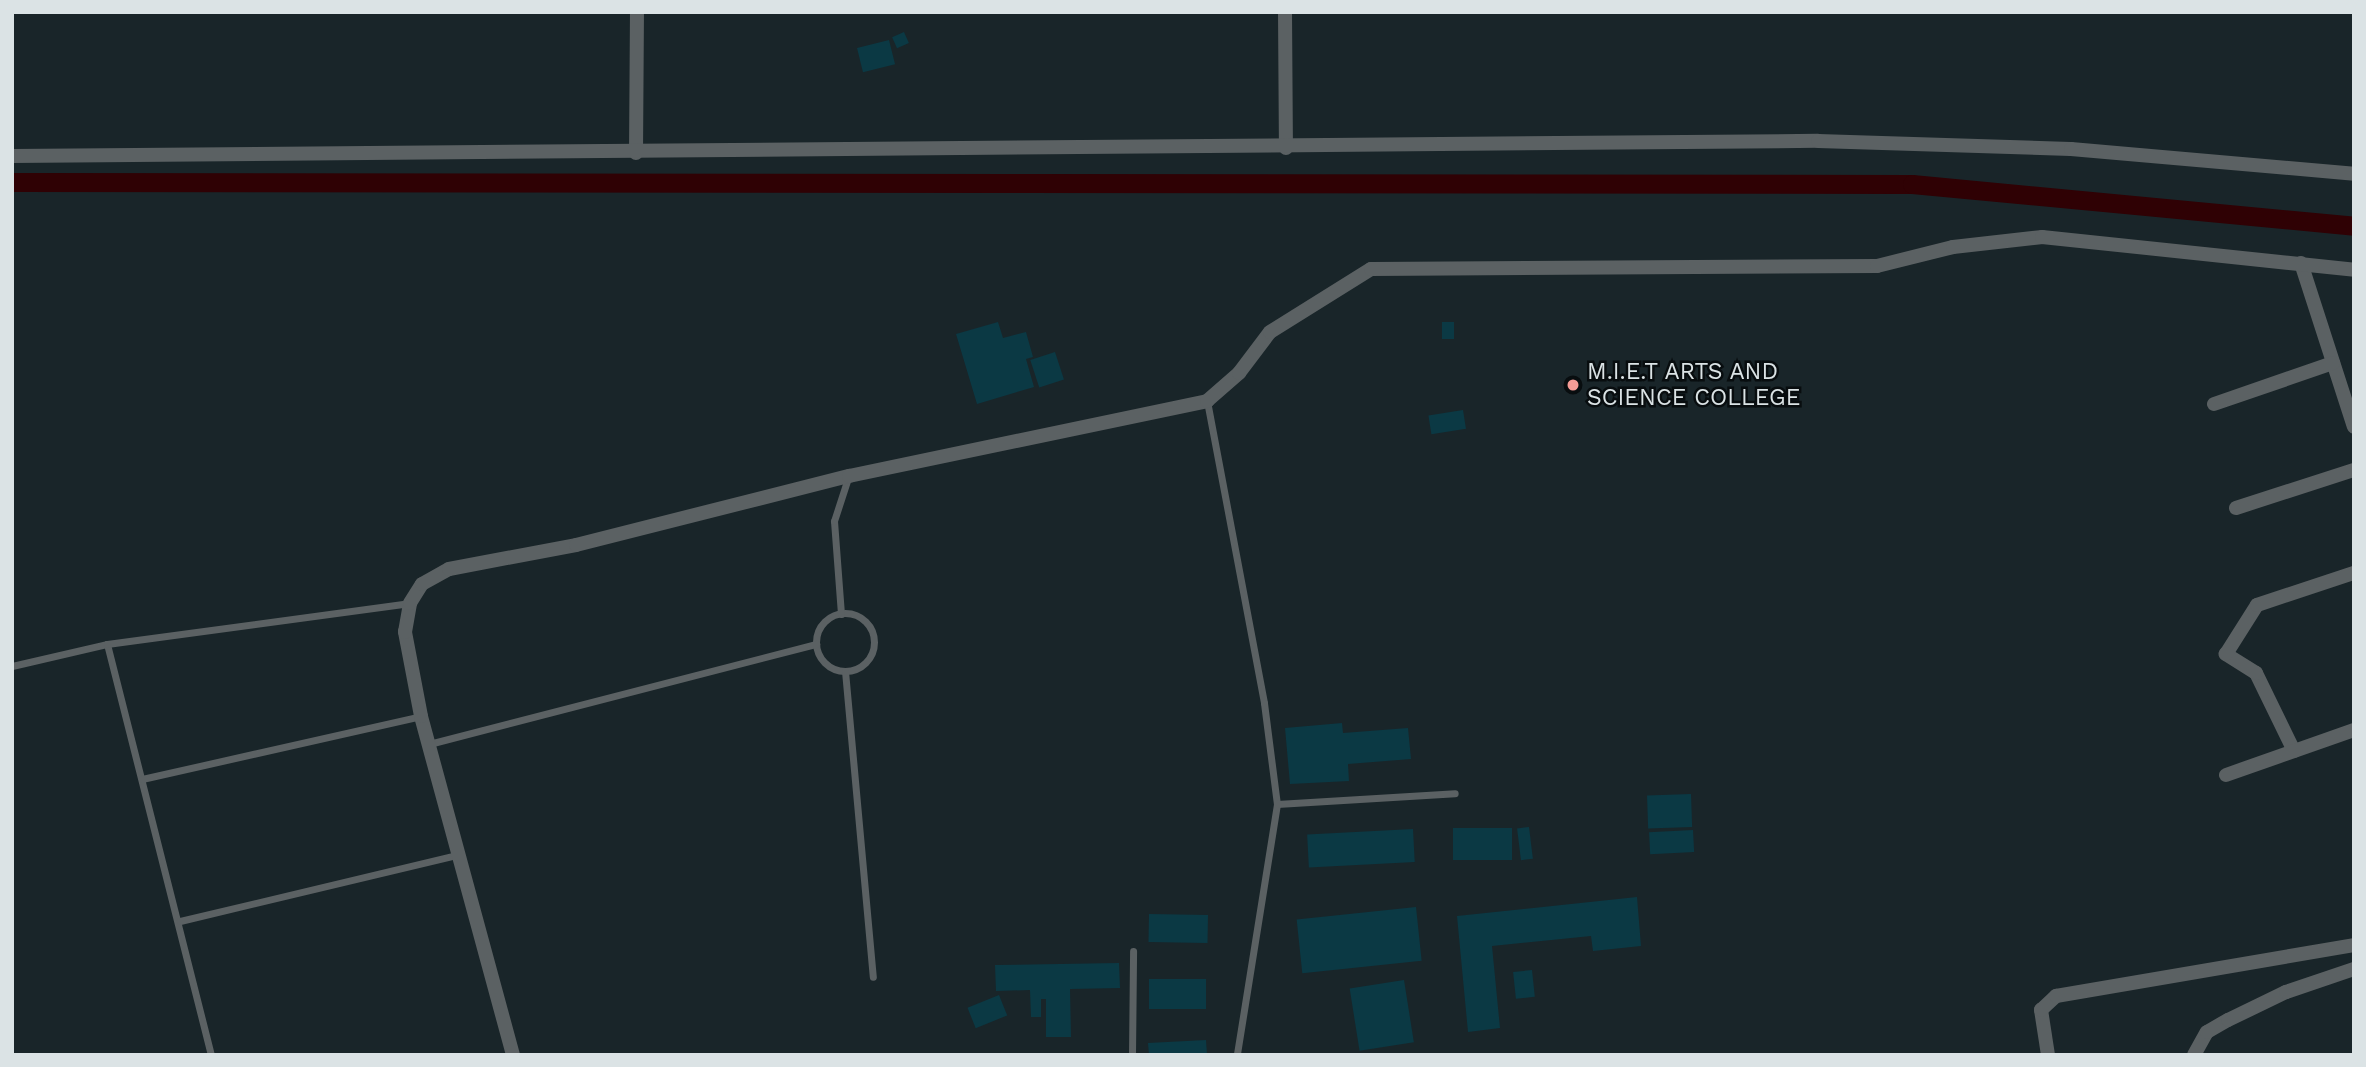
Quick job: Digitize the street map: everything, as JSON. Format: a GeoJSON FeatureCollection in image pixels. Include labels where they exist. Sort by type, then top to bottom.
{"type":"FeatureCollection","features":[{"type":"Feature","properties":{"kind":"street"},"geometry":{"type":"LineString","coordinates":[[636,153],[638,12]]}},
{"type":"Feature","properties":{"kind":"street"},"geometry":{"type":"LineString","coordinates":[[1285,12],[1286,148]]}},
{"type":"Feature","properties":{"kind":"street"},"geometry":{"type":"LineString","coordinates":[[12,156],[1941,142],[2354,174]]}},
{"type":"Feature","properties":{"kind":"street"},"geometry":{"type":"LineString","coordinates":[[513,1055],[421,716],[405,632],[410,603],[422,584],[449,569],[576,545],[849,476],[1207,401],[1239,373],[1270,332],[1371,269],[1877,265],[1953,247],[2042,237],[2354,270]]}},
{"type":"Feature","properties":{"kind":"street"},"geometry":{"type":"LineString","coordinates":[[2301,264],[2354,427]]}},
{"type":"Feature","properties":{"kind":"street"},"geometry":{"type":"LineString","coordinates":[[2214,404],[2333,363]]}},
{"type":"Feature","properties":{"kind":"street"},"geometry":{"type":"LineString","coordinates":[[2236,508],[2354,470]]}},
{"type":"Feature","properties":{"kind":"street"},"geometry":{"type":"LineString","coordinates":[[2294,751],[2256,673],[2226,654],[2257,605],[2354,573]]}},
{"type":"Feature","properties":{"kind":"street"},"geometry":{"type":"LineString","coordinates":[[2225,775],[2354,730]]}},
{"type":"Feature","properties":{"kind":"street"},"geometry":{"type":"LineString","coordinates":[[2048,1055],[2041,1010],[2056,996],[2354,945]]}},
{"type":"Feature","properties":{"kind":"street"},"geometry":{"type":"LineString","coordinates":[[2194,1055],[2207,1032],[2228,1020],[2286,992],[2354,969]]}},
{"type":"Feature","properties":{"kind":"lane"},"geometry":{"type":"LineString","coordinates":[[1207,401],[1264,703],[1277,804],[1237,1055]]}},
{"type":"Feature","properties":{"kind":"lane"},"geometry":{"type":"LineString","coordinates":[[841,614],[834,521],[849,476]]}},
{"type":"Feature","properties":{"kind":"lane"},"geometry":{"type":"LineString","coordinates":[[12,666],[107,644],[410,603]]}},
{"type":"Feature","properties":{"kind":"lane"},"geometry":{"type":"LineString","coordinates":[[841,614],[863,620],[874,645],[866,662],[845,671],[824,662],[816,644],[821,626],[841,614]]}},
{"type":"Feature","properties":{"kind":"lane"},"geometry":{"type":"LineString","coordinates":[[107,644],[180,921],[211,1055]]}},
{"type":"Feature","properties":{"kind":"lane"},"geometry":{"type":"LineString","coordinates":[[429,744],[816,644]]}},
{"type":"Feature","properties":{"kind":"lane"},"geometry":{"type":"LineString","coordinates":[[845,671],[873,977]]}},
{"type":"Feature","properties":{"kind":"lane"},"geometry":{"type":"LineString","coordinates":[[142,779],[421,716]]}},
{"type":"Feature","properties":{"kind":"lane"},"geometry":{"type":"LineString","coordinates":[[1277,804],[1455,793]]}},
{"type":"Feature","properties":{"kind":"lane"},"geometry":{"type":"LineString","coordinates":[[180,921],[458,855]]}},
{"type":"Feature","properties":{"kind":"lane"},"geometry":{"type":"LineString","coordinates":[[1132,1055],[1133,951]]}},
{"type":"Feature","properties":{"kind":"building"},"geometry":{"type":"Polygon","coordinates":[[[904,32],[909,43],[897,48],[892,37],[904,32]]]}},
{"type":"Feature","properties":{"kind":"building"},"geometry":{"type":"Polygon","coordinates":[[[889,40],[895,64],[863,72],[857,48],[889,40]]]}},
{"type":"Feature","properties":{"kind":"building"},"geometry":{"type":"Polygon","coordinates":[[[998,322],[1003,338],[1026,332],[1033,357],[1026,359],[1034,387],[977,404],[956,334],[998,322]]]}},
{"type":"Feature","properties":{"kind":"building"},"geometry":{"type":"Polygon","coordinates":[[[1442,322],[1454,322],[1454,339],[1442,339],[1442,322]]]}},
{"type":"Feature","properties":{"kind":"building"},"geometry":{"type":"Polygon","coordinates":[[[1055,352],[1064,380],[1039,388],[1030,360],[1055,352]]]}},
{"type":"Feature","properties":{"kind":"building"},"geometry":{"type":"Polygon","coordinates":[[[1463,410],[1466,429],[1431,434],[1428,415],[1463,410]]]}},
{"type":"Feature","properties":{"kind":"building"},"geometry":{"type":"Polygon","coordinates":[[[1342,723],[1343,733],[1408,728],[1411,759],[1348,764],[1349,781],[1290,784],[1285,728],[1342,723]]]}},
{"type":"Feature","properties":{"kind":"building"},"geometry":{"type":"Polygon","coordinates":[[[1691,794],[1692,827],[1648,829],[1647,796],[1691,794]]]}},
{"type":"Feature","properties":{"kind":"building"},"geometry":{"type":"Polygon","coordinates":[[[1529,827],[1533,859],[1521,860],[1517,828],[1529,827]]]}},
{"type":"Feature","properties":{"kind":"building"},"geometry":{"type":"Polygon","coordinates":[[[1453,828],[1512,828],[1512,860],[1453,860],[1453,828]]]}},
{"type":"Feature","properties":{"kind":"building"},"geometry":{"type":"Polygon","coordinates":[[[1413,829],[1415,862],[1309,868],[1307,835],[1413,829]]]}},
{"type":"Feature","properties":{"kind":"building"},"geometry":{"type":"Polygon","coordinates":[[[1693,830],[1694,852],[1650,854],[1649,832],[1693,830]]]}},
{"type":"Feature","properties":{"kind":"building"},"geometry":{"type":"Polygon","coordinates":[[[1637,897],[1641,946],[1593,951],[1591,936],[1492,946],[1500,1028],[1468,1032],[1457,916],[1637,897]]]}},
{"type":"Feature","properties":{"kind":"building"},"geometry":{"type":"Polygon","coordinates":[[[1416,907],[1422,961],[1302,973],[1297,920],[1416,907]]]}},
{"type":"Feature","properties":{"kind":"building"},"geometry":{"type":"Polygon","coordinates":[[[1149,914],[1208,915],[1208,943],[1149,942],[1149,914]]]}},
{"type":"Feature","properties":{"kind":"building"},"geometry":{"type":"Polygon","coordinates":[[[1119,963],[1120,988],[1070,989],[1071,1037],[1046,1037],[1046,999],[1041,999],[1041,1017],[1031,1017],[1030,990],[996,991],[995,965],[1119,963]]]}},
{"type":"Feature","properties":{"kind":"building"},"geometry":{"type":"Polygon","coordinates":[[[1532,970],[1535,997],[1516,999],[1513,972],[1532,970]]]}},
{"type":"Feature","properties":{"kind":"building"},"geometry":{"type":"Polygon","coordinates":[[[1149,979],[1206,979],[1206,1009],[1149,1009],[1149,979]]]}},
{"type":"Feature","properties":{"kind":"building"},"geometry":{"type":"Polygon","coordinates":[[[1404,980],[1414,1042],[1360,1051],[1350,989],[1404,980]]]}},
{"type":"Feature","properties":{"kind":"building"},"geometry":{"type":"Polygon","coordinates":[[[999,995],[1007,1015],[976,1028],[967,1008],[999,995]]]}},
{"type":"Feature","properties":{"kind":"building"},"geometry":{"type":"Polygon","coordinates":[[[1206,1040],[1207,1055],[1149,1055],[1148,1043],[1206,1040]]]}},
{"type":"Feature","properties":{"kind":"waterway"},"geometry":{"type":"LineString","coordinates":[[12,182],[1912,184],[2354,226]]}},
{"type":"Feature","properties":{"kind":"place","name":"M.I.E.T ARTS AND SCIENCE COLLEGE"},"geometry":{"type":"Point","coordinates":[1573,385]}}]}
